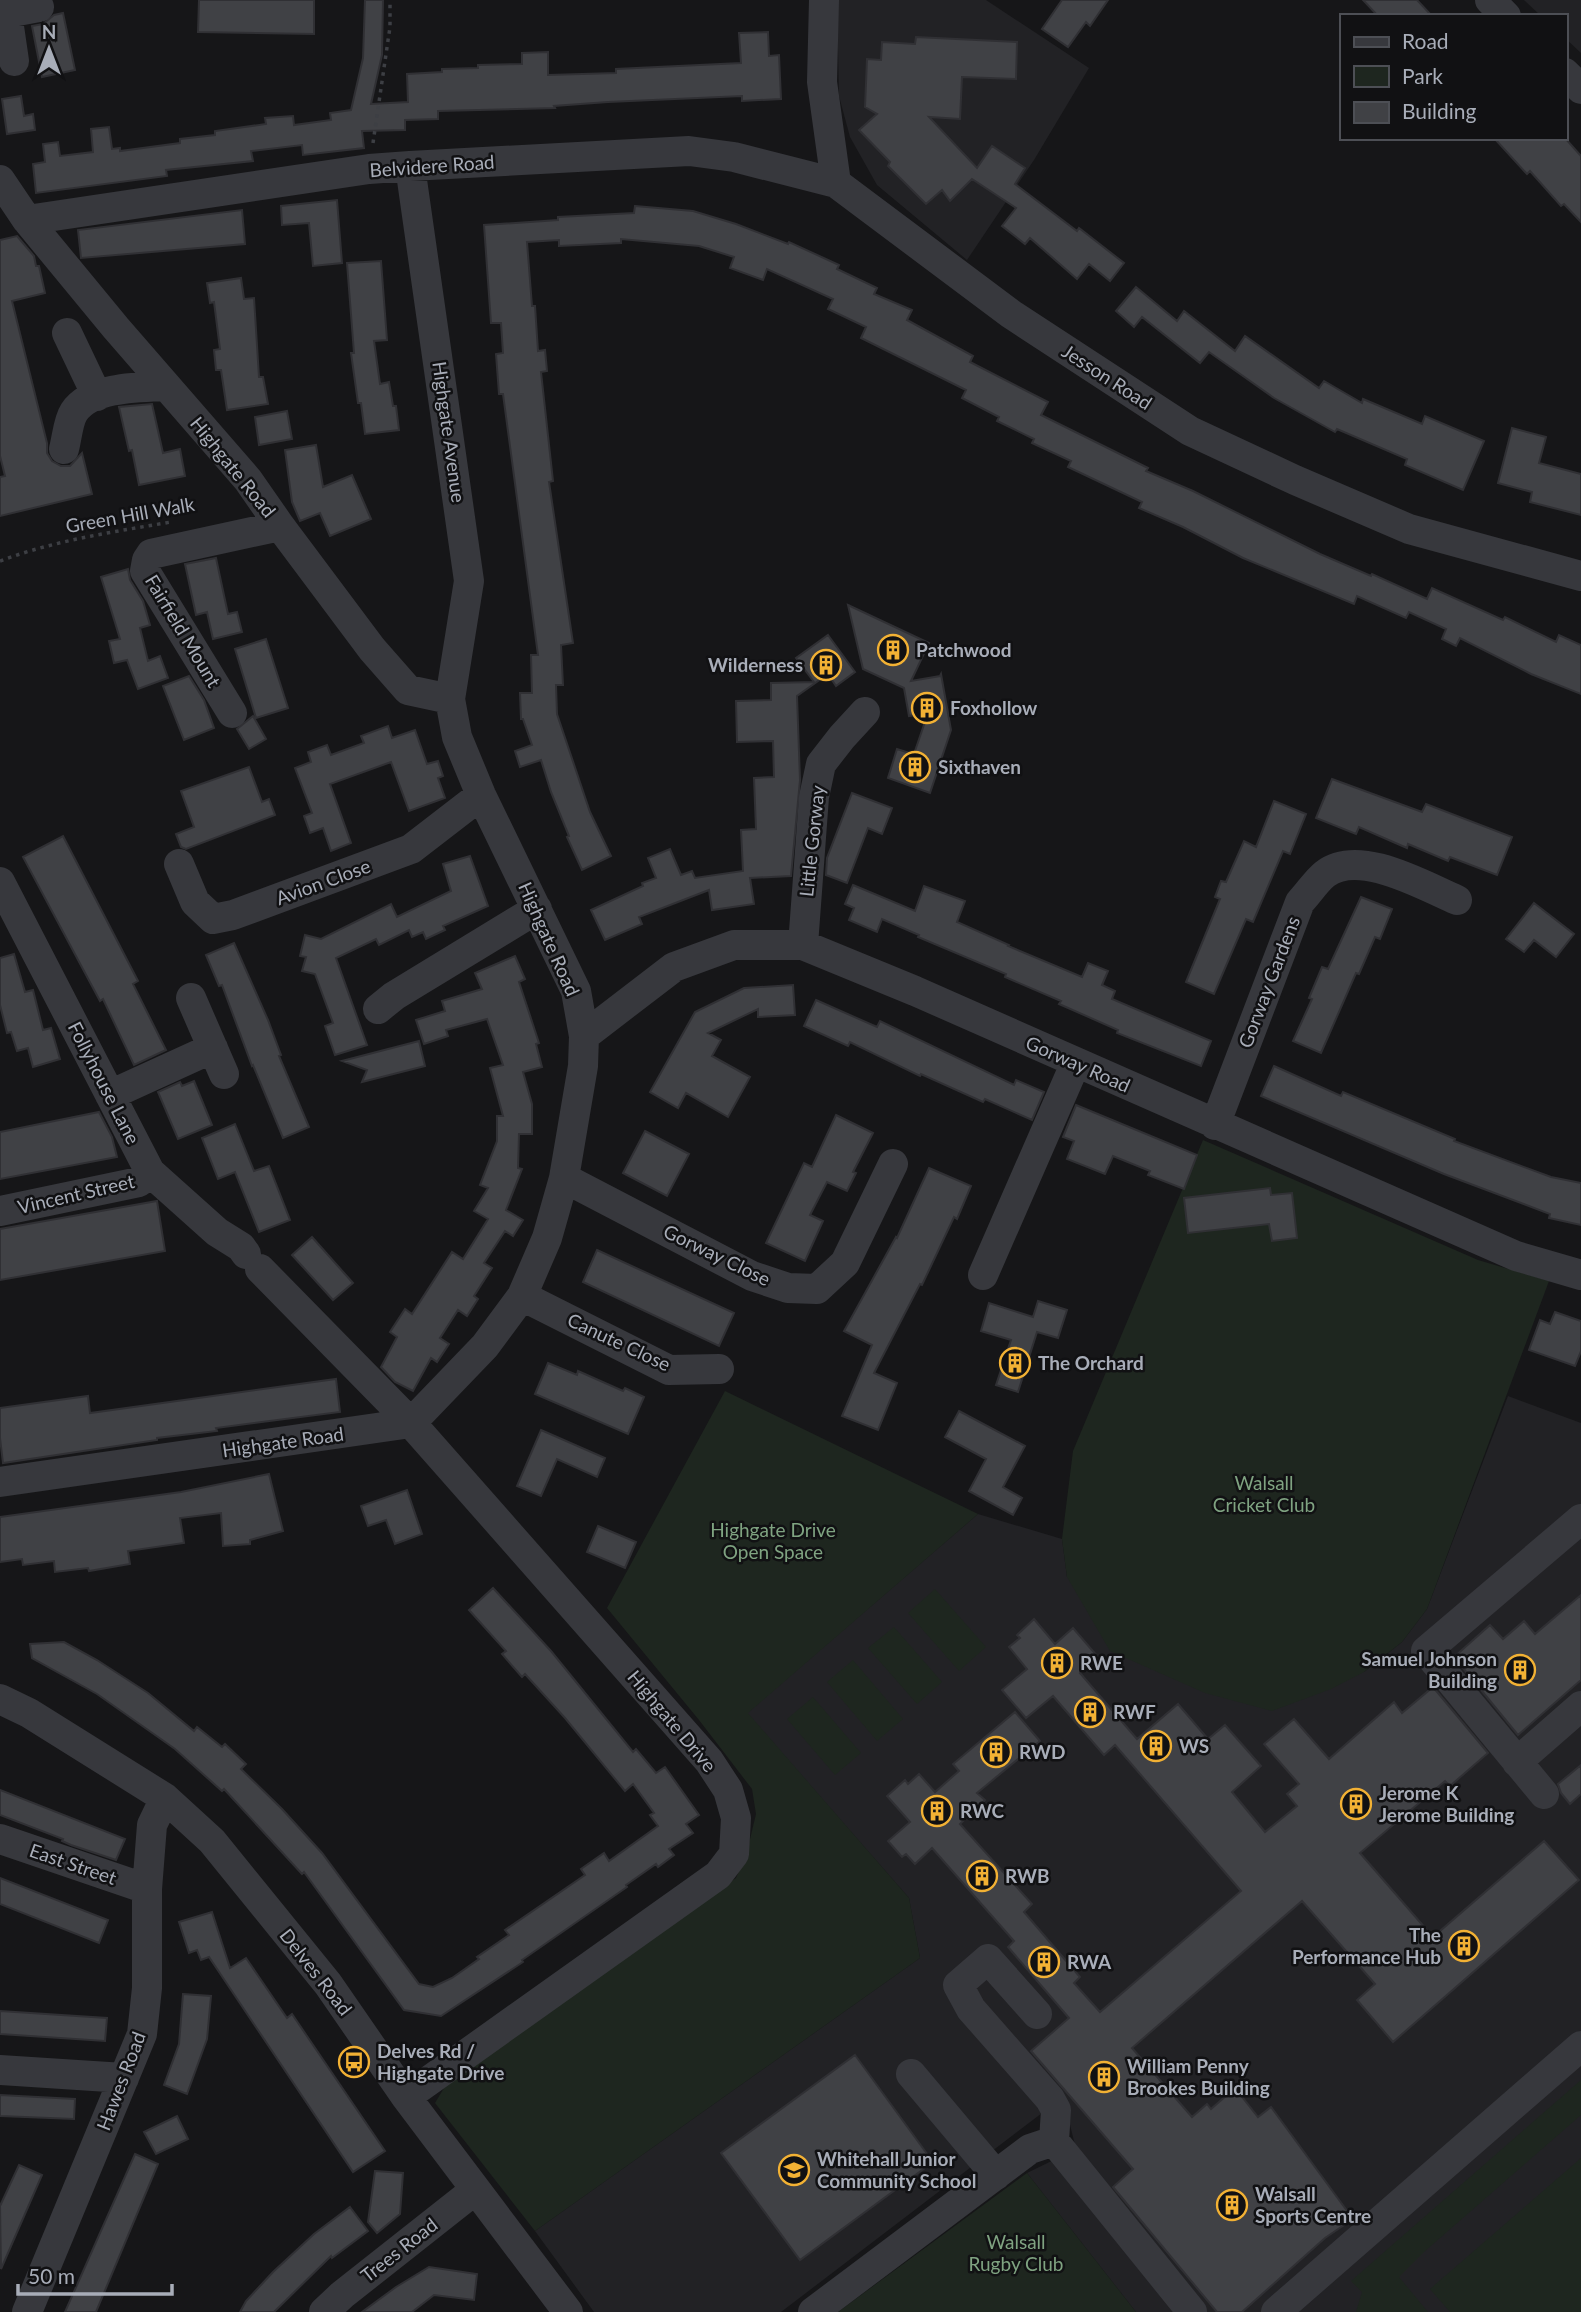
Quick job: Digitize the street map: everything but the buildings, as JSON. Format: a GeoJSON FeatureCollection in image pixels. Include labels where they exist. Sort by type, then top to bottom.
{"type":"FeatureCollection","features":[{"type":"Feature","properties":{"kind":"street"},"geometry":{"type":"LineString","coordinates":[[824,0],[822,82],[836,183]]}},
{"type":"Feature","properties":{"kind":"street"},"geometry":{"type":"LineString","coordinates":[[1490,0],[1504,14]]}},
{"type":"Feature","properties":{"kind":"street"},"geometry":{"type":"LineString","coordinates":[[14,61],[3,13],[38,7]]}},
{"type":"Feature","properties":{"kind":"street"},"geometry":{"type":"LineString","coordinates":[[1567,76],[1581,89]]}},
{"type":"Feature","properties":{"kind":"street","name":"Belvidere Road"},"geometry":{"type":"LineString","coordinates":[[27,220],[369,169],[689,151],[734,157],[836,183]]}},
{"type":"Feature","properties":{"kind":"street","name":"Highgate Avenue"},"geometry":{"type":"LineString","coordinates":[[410,166],[469,581],[450,698]]}},
{"type":"Feature","properties":{"kind":"street","name":"Highgate Road"},"geometry":{"type":"LineString","coordinates":[[0,180],[27,220],[248,480],[372,649],[408,690],[450,698],[457,737],[481,795],[576,991],[584,1036],[583,1066],[564,1178],[547,1238],[522,1297],[485,1346],[411,1423],[0,1482]]}},
{"type":"Feature","properties":{"kind":"street","name":"Jesson Road"},"geometry":{"type":"LineString","coordinates":[[836,183],[1011,314],[1190,431],[1409,529],[1581,576]]}},
{"type":"Feature","properties":{"kind":"street"},"geometry":{"type":"LineString","coordinates":[[67,333],[97,396]]}},
{"type":"Feature","properties":{"kind":"street"},"geometry":{"type":"LineString","coordinates":[[64,449],[73,412],[88,399],[121,388],[166,386]]}},
{"type":"Feature","properties":{"kind":"street","name":"Fairfield Mount"},"geometry":{"type":"LineString","coordinates":[[232,713],[145,571],[146,560],[151,554],[280,526]]}},
{"type":"Feature","properties":{"kind":"street","name":"Little Gorway"},"geometry":{"type":"LineString","coordinates":[[803,945],[814,797],[821,764],[865,712]]}},
{"type":"Feature","properties":{"kind":"street","name":"Avion Close"},"geometry":{"type":"LineString","coordinates":[[179,864],[195,902],[213,919],[233,915],[411,849],[481,795]]}},
{"type":"Feature","properties":{"kind":"street","name":"Gorway Gardens"},"geometry":{"type":"LineString","coordinates":[[1215,1125],[1300,902],[1325,874],[1347,864],[1370,864],[1437,900]]}},
{"type":"Feature","properties":{"kind":"street","name":"Follyhouse Lane"},"geometry":{"type":"LineString","coordinates":[[0,882],[150,1172],[193,1212],[241,1247],[411,1423]]}},
{"type":"Feature","properties":{"kind":"street"},"geometry":{"type":"LineString","coordinates":[[384,993],[537,909]]}},
{"type":"Feature","properties":{"kind":"street","name":"Gorway Road"},"geometry":{"type":"LineString","coordinates":[[584,1036],[674,967],[734,945],[803,945],[1516,1256],[1581,1275]]}},
{"type":"Feature","properties":{"kind":"street"},"geometry":{"type":"LineString","coordinates":[[110,1095],[219,1061],[191,998]]}},
{"type":"Feature","properties":{"kind":"street"},"geometry":{"type":"LineString","coordinates":[[983,1275],[1076,1062]]}},
{"type":"Feature","properties":{"kind":"street","name":"Gorway Close"},"geometry":{"type":"LineString","coordinates":[[564,1178],[752,1276],[788,1288],[817,1289],[845,1264],[893,1164]]}},
{"type":"Feature","properties":{"kind":"street","name":"Vincent Street"},"geometry":{"type":"LineString","coordinates":[[0,1210],[139,1182],[150,1172]]}},
{"type":"Feature","properties":{"kind":"street","name":"Canute Close"},"geometry":{"type":"LineString","coordinates":[[522,1297],[669,1370],[719,1369]]}},
{"type":"Feature","properties":{"kind":"street","name":"Highgate Drive"},"geometry":{"type":"LineString","coordinates":[[406,2097],[718,1875],[734,1854],[736,1818],[728,1790],[709,1761],[411,1423]]}},
{"type":"Feature","properties":{"kind":"street"},"geometry":{"type":"LineString","coordinates":[[1544,1794],[1426,1651],[1581,1519]]}},
{"type":"Feature","properties":{"kind":"street","name":"Delves Road"},"geometry":{"type":"LineString","coordinates":[[0,1699],[29,1713],[165,1798],[212,1841],[328,1984],[406,2097],[568,2312]]}},
{"type":"Feature","properties":{"kind":"street"},"geometry":{"type":"LineString","coordinates":[[1517,1762],[1581,1706]]}},
{"type":"Feature","properties":{"kind":"street","name":"Hawes Road"},"geometry":{"type":"LineString","coordinates":[[27,2312],[142,2034],[147,1988],[147,1889],[152,1825],[165,1798]]}},
{"type":"Feature","properties":{"kind":"street","name":"East Street"},"geometry":{"type":"LineString","coordinates":[[0,1839],[147,1889]]}},
{"type":"Feature","properties":{"kind":"street"},"geometry":{"type":"LineString","coordinates":[[1037,2014],[988,1959],[958,1985],[971,2009],[1050,2099],[1056,2110],[1054,2141],[1192,2312]]}},
{"type":"Feature","properties":{"kind":"street"},"geometry":{"type":"LineString","coordinates":[[1276,2312],[1581,2046]]}},
{"type":"Feature","properties":{"kind":"street"},"geometry":{"type":"LineString","coordinates":[[0,2070],[124,2078]]}},
{"type":"Feature","properties":{"kind":"street"},"geometry":{"type":"LineString","coordinates":[[911,2074],[996,2175]]}},
{"type":"Feature","properties":{"kind":"street"},"geometry":{"type":"LineString","coordinates":[[813,2312],[1030,2150],[1054,2141]]}},
{"type":"Feature","properties":{"kind":"street","name":"Trees Road"},"geometry":{"type":"LineString","coordinates":[[324,2312],[475,2190]]}},
{"type":"Feature","properties":{"kind":"path"},"geometry":{"type":"LineString","coordinates":[[369,169],[390,27],[390,0]]}},
{"type":"Feature","properties":{"kind":"path","name":"Green Hill Walk"},"geometry":{"type":"LineString","coordinates":[[0,561],[37,547],[175,521]]}},
{"type":"Feature","properties":{"kind":"shaded area"},"geometry":{"type":"Polygon","coordinates":[[[837,0],[986,0],[1089,68],[1034,160],[967,260],[877,185],[850,137],[839,96],[837,0]]]}},
{"type":"Feature","properties":{"kind":"shaded area"},"geometry":{"type":"Polygon","coordinates":[[[1524,0],[1581,0],[1581,53],[1567,40],[1567,14],[1539,14],[1524,0]]]}},
{"type":"Feature","properties":{"kind":"shaded area"},"geometry":{"type":"Polygon","coordinates":[[[1508,1396],[1581,1423],[1581,2312],[1136,2312],[1027,2173],[1076,2149],[1070,2125],[1046,2110],[781,2312],[594,2312],[535,2231],[920,1958],[909,1898],[747,1713],[978,1514],[1062,1539],[1067,1577],[1364,1672],[1402,1642],[1427,1609],[1508,1396]]]}},
{"type":"Feature","properties":{"kind":"green space","name":"Walsall Cricket Club"},"geometry":{"type":"Polygon","coordinates":[[[1203,1140],[1478,1260],[1549,1281],[1427,1609],[1402,1642],[1364,1672],[1331,1689],[1272,1711],[1205,1693],[1110,1651],[1067,1577],[1062,1539],[1073,1451],[1203,1140]]]}},
{"type":"Feature","properties":{"kind":"green space","name":"Highgate Drive Open Space"},"geometry":{"type":"Polygon","coordinates":[[[725,1391],[978,1514],[748,1713],[909,1898],[920,1958],[535,2231],[435,2103],[447,2083],[736,1878],[746,1856],[756,1814],[752,1789],[607,1608],[725,1391]]]}},
{"type":"Feature","properties":{"kind":"green space"},"geometry":{"type":"Polygon","coordinates":[[[935,1589],[986,1647],[959,1671],[908,1613],[935,1589]]]}},
{"type":"Feature","properties":{"kind":"green space"},"geometry":{"type":"Polygon","coordinates":[[[894,1627],[942,1682],[917,1704],[868,1648],[894,1627]]]}},
{"type":"Feature","properties":{"kind":"green space"},"geometry":{"type":"Polygon","coordinates":[[[853,1660],[903,1719],[877,1741],[827,1682],[853,1660]]]}},
{"type":"Feature","properties":{"kind":"green space"},"geometry":{"type":"Polygon","coordinates":[[[813,1697],[861,1753],[835,1775],[787,1719],[813,1697]]]}},
{"type":"Feature","properties":{"kind":"green space"},"geometry":{"type":"Polygon","coordinates":[[[1581,2080],[1581,2115],[1399,2277],[1428,2312],[1356,2312],[1362,2292],[1351,2281],[1581,2080]]]}},
{"type":"Feature","properties":{"kind":"green space"},"geometry":{"type":"Polygon","coordinates":[[[1581,2158],[1581,2312],[1450,2312],[1430,2289],[1581,2158]]]}},
{"type":"Feature","properties":{"kind":"green space","name":"Walsall Rugby Club"},"geometry":{"type":"Polygon","coordinates":[[[1027,2173],[1136,2312],[838,2312],[1027,2173]]]}},
{"type":"Feature","properties":{"kind":"place","name":"Patchwood"},"geometry":{"type":"Point","coordinates":[893,650]}},
{"type":"Feature","properties":{"kind":"place","name":"Wilderness"},"geometry":{"type":"Point","coordinates":[826,665]}},
{"type":"Feature","properties":{"kind":"place","name":"Foxhollow"},"geometry":{"type":"Point","coordinates":[927,708]}},
{"type":"Feature","properties":{"kind":"place","name":"Sixthaven"},"geometry":{"type":"Point","coordinates":[915,767]}},
{"type":"Feature","properties":{"kind":"place","name":"The Orchard"},"geometry":{"type":"Point","coordinates":[1015,1363]}},
{"type":"Feature","properties":{"kind":"place","name":"RWE"},"geometry":{"type":"Point","coordinates":[1057,1663]}},
{"type":"Feature","properties":{"kind":"place","name":"Samuel Johnson Building"},"geometry":{"type":"Point","coordinates":[1520,1670]}},
{"type":"Feature","properties":{"kind":"place","name":"RWF"},"geometry":{"type":"Point","coordinates":[1090,1712]}},
{"type":"Feature","properties":{"kind":"place","name":"WS"},"geometry":{"type":"Point","coordinates":[1156,1746]}},
{"type":"Feature","properties":{"kind":"place","name":"RWD"},"geometry":{"type":"Point","coordinates":[996,1752]}},
{"type":"Feature","properties":{"kind":"place","name":"Jerome K Jerome Building"},"geometry":{"type":"Point","coordinates":[1356,1804]}},
{"type":"Feature","properties":{"kind":"place","name":"RWC"},"geometry":{"type":"Point","coordinates":[937,1811]}},
{"type":"Feature","properties":{"kind":"place","name":"RWB"},"geometry":{"type":"Point","coordinates":[982,1876]}},
{"type":"Feature","properties":{"kind":"place","name":"The Performance Hub"},"geometry":{"type":"Point","coordinates":[1464,1946]}},
{"type":"Feature","properties":{"kind":"place","name":"RWA"},"geometry":{"type":"Point","coordinates":[1044,1962]}},
{"type":"Feature","properties":{"kind":"place","name":"Delves Rd / Highgate Drive"},"geometry":{"type":"Point","coordinates":[354,2062]}},
{"type":"Feature","properties":{"kind":"place","name":"William Penny Brookes Building"},"geometry":{"type":"Point","coordinates":[1104,2077]}},
{"type":"Feature","properties":{"kind":"place","name":"Whitehall Junior Community School"},"geometry":{"type":"Point","coordinates":[794,2170]}},
{"type":"Feature","properties":{"kind":"place","name":"Walsall Sports Centre"},"geometry":{"type":"Point","coordinates":[1232,2205]}}]}
